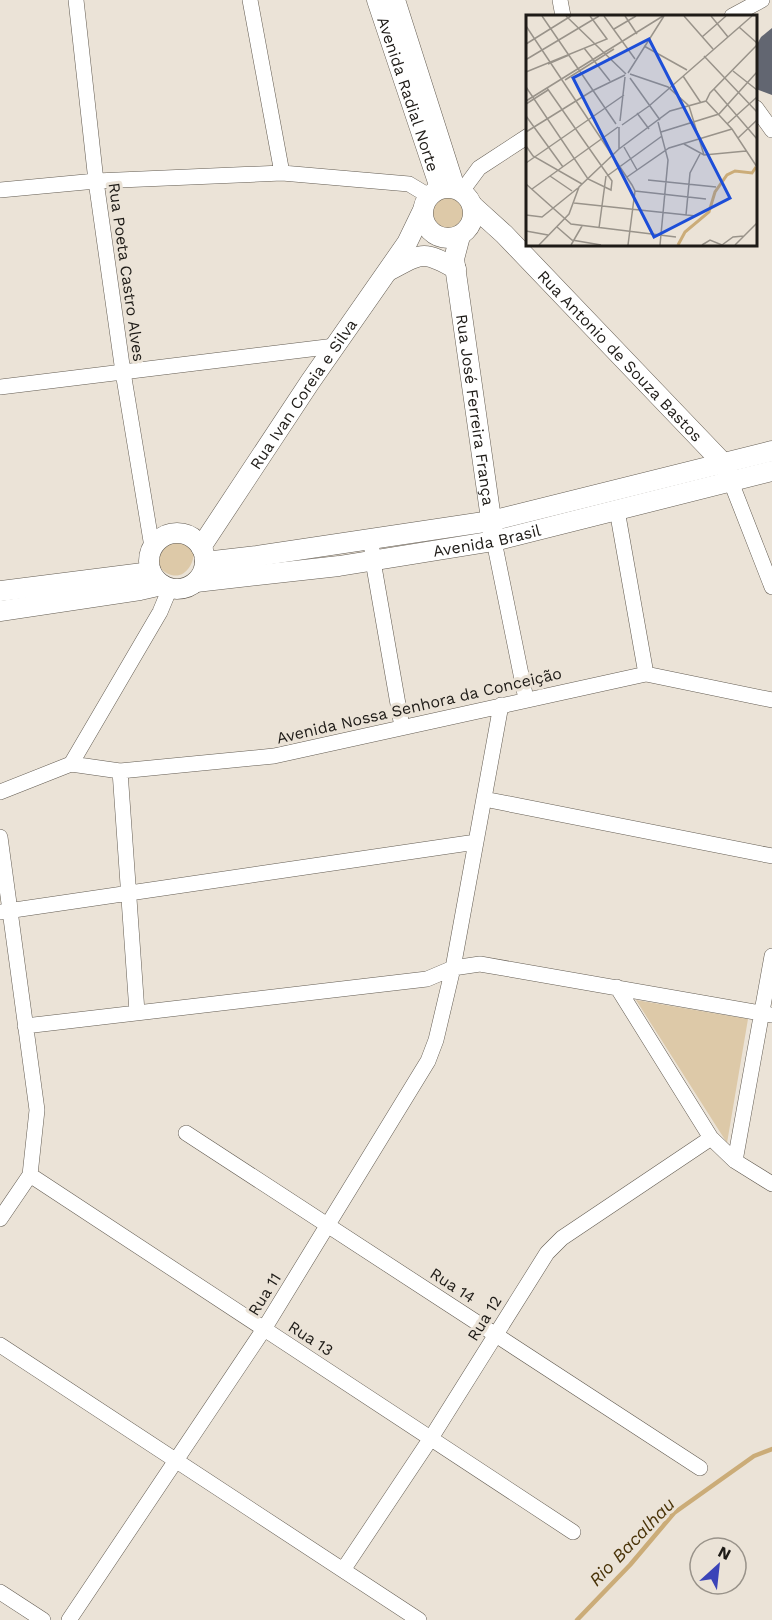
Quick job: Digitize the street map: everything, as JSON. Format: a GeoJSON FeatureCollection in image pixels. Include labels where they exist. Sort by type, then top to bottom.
{"type":"FeatureCollection","features":[{"type":"Feature","properties":{"kind":"street","name":"Rua Poeta Castro Alves"},"geometry":{"type":"LineString","coordinates":[[76,0],[96,181],[123,372],[152,547]]}},
{"type":"Feature","properties":{"kind":"street"},"geometry":{"type":"LineString","coordinates":[[250,0],[282,174]]}},
{"type":"Feature","properties":{"kind":"street","name":"Avenida Radial Norte"},"geometry":{"type":"LineString","coordinates":[[377,0],[447,197]]}},
{"type":"Feature","properties":{"kind":"street","name":"Avenida Radial Norte"},"geometry":{"type":"LineString","coordinates":[[395,0],[447,197]]}},
{"type":"Feature","properties":{"kind":"street"},"geometry":{"type":"LineString","coordinates":[[560,0],[563,15]]}},
{"type":"Feature","properties":{"kind":"street"},"geometry":{"type":"LineString","coordinates":[[734,15],[762,0]]}},
{"type":"Feature","properties":{"kind":"street"},"geometry":{"type":"LineString","coordinates":[[757,109],[772,130]]}},
{"type":"Feature","properties":{"kind":"street"},"geometry":{"type":"LineString","coordinates":[[447,197],[479,168],[526,137]]}},
{"type":"Feature","properties":{"kind":"street"},"geometry":{"type":"LineString","coordinates":[[0,190],[96,181],[282,174],[409,184],[447,197],[474,215],[471,224],[450,235]]}},
{"type":"Feature","properties":{"kind":"street","name":"Rua Antonio de Souza Bastos"},"geometry":{"type":"LineString","coordinates":[[447,197],[504,234],[728,473]]}},
{"type":"Feature","properties":{"kind":"street","name":"Rua José Ferreira França"},"geometry":{"type":"LineString","coordinates":[[447,197],[423,221],[450,235],[494,541],[526,699]]}},
{"type":"Feature","properties":{"kind":"street","name":"Rua Ivan Coreia e Silva"},"geometry":{"type":"LineString","coordinates":[[203,554],[335,346],[407,243],[447,197]]}},
{"type":"Feature","properties":{"kind":"street"},"geometry":{"type":"LineString","coordinates":[[407,243],[450,235],[504,234]]}},
{"type":"Feature","properties":{"kind":"street"},"geometry":{"type":"LineString","coordinates":[[385,273],[416,257],[425,255],[455,264]]}},
{"type":"Feature","properties":{"kind":"street"},"geometry":{"type":"LineString","coordinates":[[0,387],[335,346]]}},
{"type":"Feature","properties":{"kind":"street","name":"Avenida Brasil"},"geometry":{"type":"LineString","coordinates":[[196,582],[373,561],[494,541],[617,510],[728,473],[772,451]]}},
{"type":"Feature","properties":{"kind":"street","name":"Avenida Brasil"},"geometry":{"type":"LineString","coordinates":[[203,554],[257,556],[491,521],[728,473],[772,471]]}},
{"type":"Feature","properties":{"kind":"street"},"geometry":{"type":"LineString","coordinates":[[728,473],[772,587]]}},
{"type":"Feature","properties":{"kind":"street"},"geometry":{"type":"LineString","coordinates":[[617,510],[646,674]]}},
{"type":"Feature","properties":{"kind":"street"},"geometry":{"type":"LineString","coordinates":[[0,591],[161,582],[188,587],[196,582],[203,573],[203,554],[195,539],[186,534],[167,535],[152,547],[148,560],[161,582],[160,612],[71,765],[0,792]]}},
{"type":"Feature","properties":{"kind":"street"},"geometry":{"type":"LineString","coordinates":[[371,538],[402,727]]}},
{"type":"Feature","properties":{"kind":"street"},"geometry":{"type":"LineString","coordinates":[[0,611],[140,590],[161,582]]}},
{"type":"Feature","properties":{"kind":"street","name":"Avenida Nossa Senhora da Conceição"},"geometry":{"type":"LineString","coordinates":[[71,765],[120,771],[274,756],[646,674],[772,700]]}},
{"type":"Feature","properties":{"kind":"street","name":"Rua 11"},"geometry":{"type":"LineString","coordinates":[[69,1620],[264,1329],[428,1061],[436,1040],[453,968],[501,705]]}},
{"type":"Feature","properties":{"kind":"street"},"geometry":{"type":"LineString","coordinates":[[120,771],[137,1012]]}},
{"type":"Feature","properties":{"kind":"street"},"geometry":{"type":"LineString","coordinates":[[484,799],[772,856]]}},
{"type":"Feature","properties":{"kind":"street"},"geometry":{"type":"LineString","coordinates":[[0,837],[5,911],[26,1026],[37,1110],[30,1175],[0,1219]]}},
{"type":"Feature","properties":{"kind":"street"},"geometry":{"type":"LineString","coordinates":[[5,911],[476,842]]}},
{"type":"Feature","properties":{"kind":"street"},"geometry":{"type":"LineString","coordinates":[[735,1161],[767,1014],[772,956]]}},
{"type":"Feature","properties":{"kind":"street"},"geometry":{"type":"LineString","coordinates":[[26,1026],[428,980],[453,968],[480,964],[767,1014]]}},
{"type":"Feature","properties":{"kind":"street"},"geometry":{"type":"LineString","coordinates":[[617,987],[711,1138],[735,1161],[772,1184]]}},
{"type":"Feature","properties":{"kind":"street","name":"Rua 14"},"geometry":{"type":"LineString","coordinates":[[186,1133],[700,1468]]}},
{"type":"Feature","properties":{"kind":"street","name":"Rua 12"},"geometry":{"type":"LineString","coordinates":[[343,1570],[431,1438],[547,1253],[562,1238],[711,1138]]}},
{"type":"Feature","properties":{"kind":"street","name":"Rua 13"},"geometry":{"type":"LineString","coordinates":[[30,1175],[573,1532]]}},
{"type":"Feature","properties":{"kind":"street"},"geometry":{"type":"LineString","coordinates":[[0,1345],[419,1620]]}},
{"type":"Feature","properties":{"kind":"street"},"geometry":{"type":"LineString","coordinates":[[0,1592],[43,1620]]}},
{"type":"Feature","properties":{"kind":"shaded area"},"geometry":{"type":"Polygon","coordinates":[[[448,197],[460,201],[464,213],[460,225],[448,229],[436,225],[432,213],[436,201],[448,197]]]}},
{"type":"Feature","properties":{"kind":"shaded area"},"geometry":{"type":"Polygon","coordinates":[[[188,539],[194,552],[189,568],[176,576],[167,573],[157,565],[157,548],[163,542],[188,539]]]}},
{"type":"Feature","properties":{"kind":"shaded area"},"geometry":{"type":"Polygon","coordinates":[[[636,1000],[748,1019],[727,1143],[636,1000]]]}},
{"type":"Feature","properties":{"kind":"building"},"geometry":{"type":"Polygon","coordinates":[[[772,28],[772,95],[757,89],[757,44],[761,37],[772,28]]]}},
{"type":"Feature","properties":{"kind":"waterway","name":"Rio Bacalhau"},"geometry":{"type":"LineString","coordinates":[[577,1620],[630,1565],[674,1513],[754,1456],[772,1449]]}}]}
